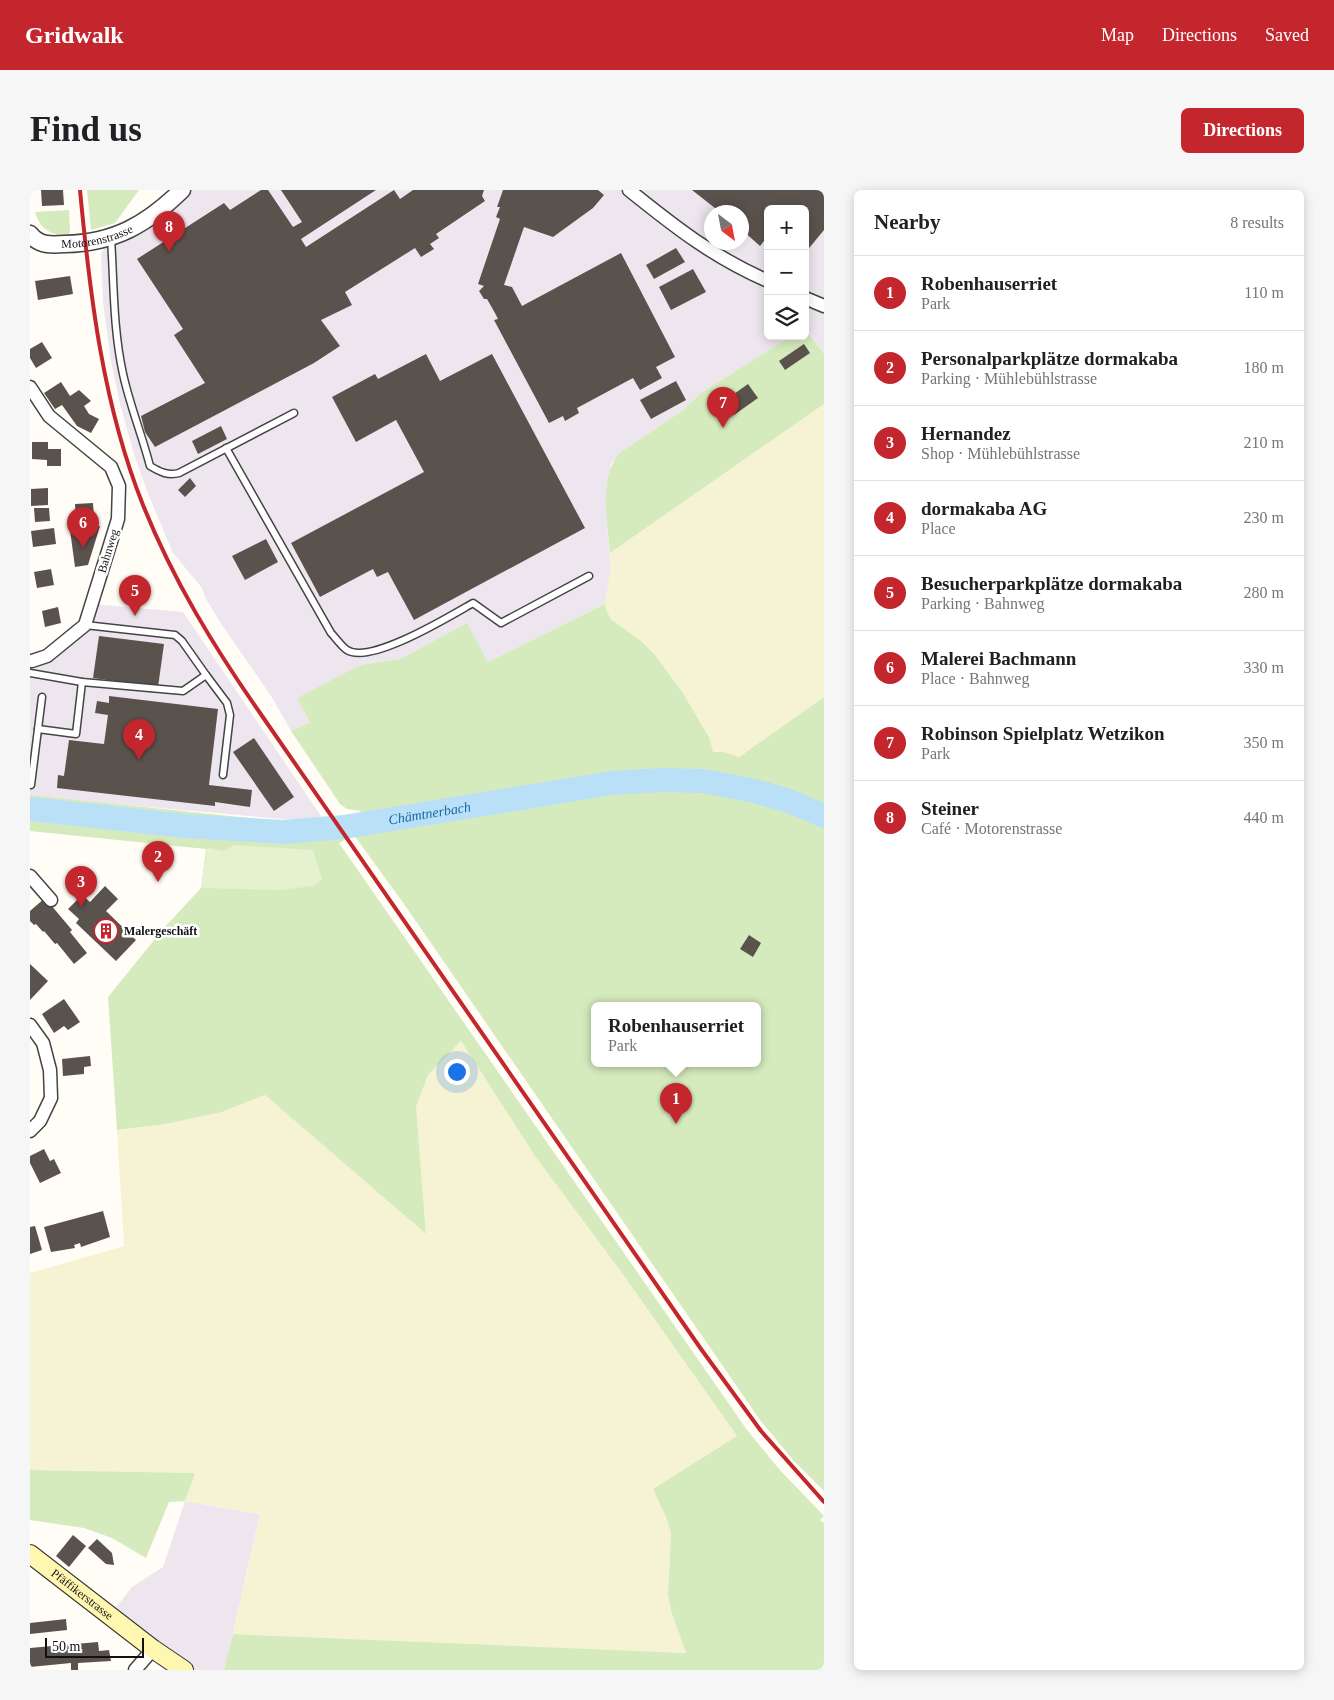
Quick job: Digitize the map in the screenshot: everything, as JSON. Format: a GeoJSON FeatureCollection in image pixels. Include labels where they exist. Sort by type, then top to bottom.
{"type":"FeatureCollection","features":[{"type":"Feature","properties":{"kind":"main road","name":"Pfäffikerstrasse"},"geometry":{"type":"LineString","coordinates":[[30,1554],[184,1670]]}},
{"type":"Feature","properties":{"kind":"street","name":"Motorenstrasse"},"geometry":{"type":"LineString","coordinates":[[31,238],[40,243],[55,245],[85,244],[111,238],[146,221],[182,190]]}},
{"type":"Feature","properties":{"kind":"street"},"geometry":{"type":"LineString","coordinates":[[629,190],[680,231],[708,250],[764,279]]}},
{"type":"Feature","properties":{"kind":"street"},"geometry":{"type":"LineString","coordinates":[[809,300],[824,306]]}},
{"type":"Feature","properties":{"kind":"street","name":"Bahnweg"},"geometry":{"type":"LineString","coordinates":[[30,387],[49,416],[111,467],[119,486],[118,519],[85,625]]}},
{"type":"Feature","properties":{"kind":"street"},"geometry":{"type":"LineString","coordinates":[[30,663],[47,656],[85,625]]}},
{"type":"Feature","properties":{"kind":"street"},"geometry":{"type":"LineString","coordinates":[[30,876],[51,900]]}},
{"type":"Feature","properties":{"kind":"street"},"geometry":{"type":"LineString","coordinates":[[30,1025],[43,1043],[50,1070],[51,1098],[40,1121],[30,1131]]}},
{"type":"Feature","properties":{"kind":"street"},"geometry":{"type":"LineString","coordinates":[[135,1670],[154,1649]]}},
{"type":"Feature","properties":{"kind":"lane"},"geometry":{"type":"LineString","coordinates":[[111,238],[112,289],[123,375],[150,466],[160,472],[172,475],[179,473],[294,413]]}},
{"type":"Feature","properties":{"kind":"lane"},"geometry":{"type":"LineString","coordinates":[[226,448],[331,633],[347,650],[364,654],[393,645],[473,604],[501,623],[589,576]]}},
{"type":"Feature","properties":{"kind":"lane"},"geometry":{"type":"LineString","coordinates":[[85,625],[175,635],[182,641],[227,703],[230,715],[223,776]]}},
{"type":"Feature","properties":{"kind":"lane"},"geometry":{"type":"LineString","coordinates":[[30,663],[82,682],[183,691],[206,675]]}},
{"type":"Feature","properties":{"kind":"lane"},"geometry":{"type":"LineString","coordinates":[[38,729],[76,734],[82,682]]}},
{"type":"Feature","properties":{"kind":"lane"},"geometry":{"type":"LineString","coordinates":[[31,785],[42,697]]}},
{"type":"Feature","properties":{"kind":"shaded area"},"geometry":{"type":"Polygon","coordinates":[[[182,190],[824,190],[824,354],[809,334],[809,205],[764,205],[764,340],[785,340],[701,393],[683,410],[618,454],[611,464],[607,527],[611,568],[605,604],[488,662],[467,624],[400,659],[360,665],[298,698],[310,722],[291,731],[271,696],[222,625],[206,599],[202,588],[173,553],[147,491],[120,404],[111,361],[103,303],[101,254],[111,238],[182,190]]]}},
{"type":"Feature","properties":{"kind":"shaded area"},"geometry":{"type":"Polygon","coordinates":[[[824,404],[824,697],[739,757],[723,752],[712,752],[709,737],[703,726],[683,693],[655,655],[641,641],[612,620],[607,612],[605,604],[611,568],[610,553],[824,404]]]}},
{"type":"Feature","properties":{"kind":"shaded area"},"geometry":{"type":"Polygon","coordinates":[[[92,604],[183,612],[323,819],[325,826],[306,821],[30,795],[30,668],[32,661],[85,625],[92,604]]]}},
{"type":"Feature","properties":{"kind":"shaded area"},"geometry":{"type":"Polygon","coordinates":[[[461,1041],[535,1156],[622,1273],[737,1436],[654,1489],[671,1533],[668,1595],[671,1611],[686,1653],[233,1634],[260,1514],[185,1501],[194,1473],[32,1470],[30,1468],[30,1273],[124,1246],[117,1130],[166,1124],[222,1112],[265,1095],[426,1234],[416,1107],[428,1075],[461,1041]]]}},
{"type":"Feature","properties":{"kind":"shaded area"},"geometry":{"type":"Polygon","coordinates":[[[185,1501],[260,1514],[224,1670],[184,1670],[110,1615],[132,1587],[163,1567],[185,1501]]]}},
{"type":"Feature","properties":{"kind":"green space"},"geometry":{"type":"Polygon","coordinates":[[[87,190],[139,190],[115,223],[91,230],[87,190]]]}},
{"type":"Feature","properties":{"kind":"green space"},"geometry":{"type":"Polygon","coordinates":[[[69,210],[70,231],[68,236],[47,230],[40,223],[35,212],[69,210]]]}},
{"type":"Feature","properties":{"kind":"green space"},"geometry":{"type":"Polygon","coordinates":[[[809,334],[824,354],[824,404],[610,553],[606,515],[606,489],[612,465],[618,454],[683,410],[701,393],[785,340],[809,340],[809,334]]]}},
{"type":"Feature","properties":{"kind":"green space"},"geometry":{"type":"Polygon","coordinates":[[[605,604],[612,620],[641,641],[655,655],[683,693],[709,737],[713,752],[723,752],[739,757],[824,697],[824,1491],[794,1461],[760,1420],[404,904],[354,835],[339,843],[747,1430],[779,1469],[824,1516],[820,1520],[824,1523],[824,1670],[224,1670],[233,1634],[686,1653],[671,1611],[668,1595],[671,1533],[653,1489],[737,1436],[622,1273],[535,1156],[461,1041],[428,1075],[416,1107],[426,1234],[265,1095],[222,1112],[166,1124],[117,1130],[108,997],[163,929],[201,888],[206,849],[30,831],[30,795],[325,826],[345,822],[354,818],[361,811],[347,809],[340,804],[291,731],[310,722],[297,698],[360,665],[400,659],[467,623],[488,662],[605,604]]]}},
{"type":"Feature","properties":{"kind":"green space"},"geometry":{"type":"Polygon","coordinates":[[[234,845],[313,850],[322,879],[313,886],[280,890],[201,888],[207,848],[224,851],[234,845]]]}},
{"type":"Feature","properties":{"kind":"green space"},"geometry":{"type":"Polygon","coordinates":[[[30,1468],[32,1470],[195,1473],[185,1501],[169,1502],[146,1558],[112,1538],[84,1528],[30,1520],[30,1468]]]}},
{"type":"Feature","properties":{"kind":"building"},"geometry":{"type":"Polygon","coordinates":[[[41,190],[63,190],[64,205],[42,206],[41,190]]]}},
{"type":"Feature","properties":{"kind":"building"},"geometry":{"type":"Polygon","coordinates":[[[261,190],[268,190],[293,227],[302,222],[281,190],[376,190],[301,239],[306,247],[394,190],[400,199],[413,190],[484,190],[482,196],[485,201],[436,234],[439,238],[430,244],[434,249],[421,257],[415,248],[345,292],[352,305],[321,320],[340,346],[314,363],[155,447],[145,432],[141,416],[205,383],[174,335],[183,329],[137,259],[224,203],[230,210],[261,190]]]}},
{"type":"Feature","properties":{"kind":"building"},"geometry":{"type":"Polygon","coordinates":[[[503,190],[598,190],[604,195],[593,208],[553,237],[524,227],[504,285],[512,287],[522,306],[621,253],[675,357],[656,367],[662,378],[640,390],[633,378],[577,408],[579,413],[565,421],[563,416],[549,423],[494,320],[498,319],[495,313],[487,299],[484,299],[479,291],[484,286],[478,284],[500,219],[496,217],[500,207],[497,207],[503,190]]]}},
{"type":"Feature","properties":{"kind":"building"},"geometry":{"type":"Polygon","coordinates":[[[692,190],[824,190],[824,230],[809,248],[809,205],[764,205],[764,241],[760,246],[749,236],[749,205],[711,205],[692,190]]]}},
{"type":"Feature","properties":{"kind":"building"},"geometry":{"type":"Polygon","coordinates":[[[676,248],[685,262],[654,279],[646,265],[676,248]]]}},
{"type":"Feature","properties":{"kind":"building"},"geometry":{"type":"Polygon","coordinates":[[[693,269],[706,292],[671,310],[659,287],[693,269]]]}},
{"type":"Feature","properties":{"kind":"building"},"geometry":{"type":"Polygon","coordinates":[[[70,276],[73,294],[38,300],[35,281],[70,276]]]}},
{"type":"Feature","properties":{"kind":"building"},"geometry":{"type":"Polygon","coordinates":[[[42,342],[52,358],[36,368],[30,358],[30,349],[42,342]]]}},
{"type":"Feature","properties":{"kind":"building"},"geometry":{"type":"Polygon","coordinates":[[[804,344],[810,353],[785,370],[779,361],[804,344]]]}},
{"type":"Feature","properties":{"kind":"building"},"geometry":{"type":"Polygon","coordinates":[[[426,354],[440,381],[492,354],[585,528],[414,620],[388,572],[377,577],[373,569],[320,597],[291,543],[424,472],[396,420],[356,442],[332,397],[375,374],[378,379],[426,354]]]}},
{"type":"Feature","properties":{"kind":"building"},"geometry":{"type":"Polygon","coordinates":[[[676,381],[686,400],[651,419],[640,400],[676,381]]]}},
{"type":"Feature","properties":{"kind":"building"},"geometry":{"type":"Polygon","coordinates":[[[61,382],[70,396],[79,390],[91,401],[84,406],[89,414],[99,419],[91,433],[77,426],[62,405],[55,409],[44,393],[61,382]]]}},
{"type":"Feature","properties":{"kind":"building"},"geometry":{"type":"Polygon","coordinates":[[[748,384],[758,398],[734,415],[724,401],[748,384]]]}},
{"type":"Feature","properties":{"kind":"building"},"geometry":{"type":"Polygon","coordinates":[[[221,426],[227,439],[198,454],[192,441],[221,426]]]}},
{"type":"Feature","properties":{"kind":"building"},"geometry":{"type":"Polygon","coordinates":[[[32,442],[48,442],[48,449],[61,449],[61,466],[47,466],[47,460],[32,459],[32,442]]]}},
{"type":"Feature","properties":{"kind":"building"},"geometry":{"type":"Polygon","coordinates":[[[190,478],[196,486],[185,497],[178,490],[190,478]]]}},
{"type":"Feature","properties":{"kind":"building"},"geometry":{"type":"Polygon","coordinates":[[[48,488],[48,505],[31,506],[31,489],[48,488]]]}},
{"type":"Feature","properties":{"kind":"building"},"geometry":{"type":"Polygon","coordinates":[[[93,503],[94,520],[76,521],[75,504],[93,503]]]}},
{"type":"Feature","properties":{"kind":"building"},"geometry":{"type":"Polygon","coordinates":[[[34,508],[49,508],[50,521],[35,522],[34,508]]]}},
{"type":"Feature","properties":{"kind":"building"},"geometry":{"type":"Polygon","coordinates":[[[100,526],[88,565],[75,567],[70,530],[100,526]]]}},
{"type":"Feature","properties":{"kind":"building"},"geometry":{"type":"Polygon","coordinates":[[[54,528],[56,544],[33,547],[31,531],[54,528]]]}},
{"type":"Feature","properties":{"kind":"building"},"geometry":{"type":"Polygon","coordinates":[[[266,539],[278,562],[245,580],[232,556],[266,539]]]}},
{"type":"Feature","properties":{"kind":"building"},"geometry":{"type":"Polygon","coordinates":[[[51,569],[54,585],[37,588],[34,572],[51,569]]]}},
{"type":"Feature","properties":{"kind":"building"},"geometry":{"type":"Polygon","coordinates":[[[58,607],[61,623],[45,627],[42,611],[58,607]]]}},
{"type":"Feature","properties":{"kind":"building"},"geometry":{"type":"Polygon","coordinates":[[[99,636],[164,644],[158,687],[93,678],[99,636]]]}},
{"type":"Feature","properties":{"kind":"building"},"geometry":{"type":"Polygon","coordinates":[[[109,696],[218,709],[209,785],[252,790],[250,807],[215,802],[215,806],[57,788],[58,775],[64,776],[69,740],[104,744],[108,715],[95,713],[97,701],[109,703],[109,696]]]}},
{"type":"Feature","properties":{"kind":"building"},"geometry":{"type":"Polygon","coordinates":[[[254,738],[294,797],[274,811],[233,752],[254,738]]]}},
{"type":"Feature","properties":{"kind":"building","name":"Malergeschäft"},"geometry":{"type":"Polygon","coordinates":[[[105,886],[118,899],[106,911],[136,940],[116,961],[76,923],[79,919],[68,909],[82,895],[90,902],[105,886]]]}},
{"type":"Feature","properties":{"kind":"building"},"geometry":{"type":"Polygon","coordinates":[[[45,898],[72,930],[70,932],[87,953],[74,964],[57,943],[55,944],[44,931],[30,921],[30,911],[45,898]]]}},
{"type":"Feature","properties":{"kind":"building"},"geometry":{"type":"Polygon","coordinates":[[[749,935],[761,943],[753,957],[740,949],[749,935]]]}},
{"type":"Feature","properties":{"kind":"building"},"geometry":{"type":"Polygon","coordinates":[[[30,964],[48,981],[30,1000],[30,964]]]}},
{"type":"Feature","properties":{"kind":"building"},"geometry":{"type":"Polygon","coordinates":[[[64,999],[80,1022],[68,1030],[64,1026],[54,1033],[42,1014],[64,999]]]}},
{"type":"Feature","properties":{"kind":"building"},"geometry":{"type":"Polygon","coordinates":[[[90,1056],[91,1066],[84,1067],[84,1074],[63,1076],[62,1059],[90,1056]]]}},
{"type":"Feature","properties":{"kind":"building"},"geometry":{"type":"Polygon","coordinates":[[[44,1149],[50,1161],[54,1159],[61,1173],[40,1183],[30,1163],[30,1156],[44,1149]]]}},
{"type":"Feature","properties":{"kind":"building"},"geometry":{"type":"Polygon","coordinates":[[[103,1211],[110,1237],[81,1247],[80,1243],[74,1245],[75,1248],[51,1252],[44,1227],[103,1211]]]}},
{"type":"Feature","properties":{"kind":"building"},"geometry":{"type":"Polygon","coordinates":[[[35,1226],[42,1250],[30,1254],[30,1227],[35,1226]]]}},
{"type":"Feature","properties":{"kind":"building"},"geometry":{"type":"Polygon","coordinates":[[[73,1535],[86,1546],[69,1567],[56,1556],[73,1535]]]}},
{"type":"Feature","properties":{"kind":"building"},"geometry":{"type":"Polygon","coordinates":[[[97,1539],[112,1553],[114,1565],[106,1564],[88,1548],[97,1539]]]}},
{"type":"Feature","properties":{"kind":"building"},"geometry":{"type":"Polygon","coordinates":[[[66,1619],[67,1630],[30,1634],[30,1623],[66,1619]]]}},
{"type":"Feature","properties":{"kind":"building"},"geometry":{"type":"Polygon","coordinates":[[[98,1642],[99,1651],[109,1650],[111,1661],[78,1663],[78,1670],[71,1670],[71,1663],[30,1667],[30,1648],[98,1642]]]}},
{"type":"Feature","properties":{"kind":"waterway","name":"Chämtnerbach"},"geometry":{"type":"LineString","coordinates":[[30,809],[185,826],[284,832],[344,827],[612,783],[662,780],[704,781],[755,791],[789,801],[824,816]]}},
{"type":"Feature","properties":{"kind":"railway"},"geometry":{"type":"LineString","coordinates":[[80,190],[88,270],[108,389],[129,467],[143,505],[167,560],[181,586],[211,638],[260,713],[701,1349],[761,1431],[824,1502]]}},
{"type":"Feature","properties":{"kind":"place","name":"Steiner"},"geometry":{"type":"Point","coordinates":[169,252]}},
{"type":"Feature","properties":{"kind":"place","name":"Robinson Spielplatz Wetzikon"},"geometry":{"type":"Point","coordinates":[723,428]}},
{"type":"Feature","properties":{"kind":"place","name":"Malerei Bachmann"},"geometry":{"type":"Point","coordinates":[83,548]}},
{"type":"Feature","properties":{"kind":"place","name":"Besucherparkplätze dormakaba"},"geometry":{"type":"Point","coordinates":[135,616]}},
{"type":"Feature","properties":{"kind":"place","name":"dormakaba AG"},"geometry":{"type":"Point","coordinates":[139,760]}},
{"type":"Feature","properties":{"kind":"place","name":"Personalparkplätze dormakaba"},"geometry":{"type":"Point","coordinates":[158,882]}},
{"type":"Feature","properties":{"kind":"place","name":"Hernandez"},"geometry":{"type":"Point","coordinates":[81,907]}},
{"type":"Feature","properties":{"kind":"place","name":"Malergeschäft"},"geometry":{"type":"Point","coordinates":[106,931]}},
{"type":"Feature","properties":{"kind":"place","name":"Robenhauserriet"},"geometry":{"type":"Point","coordinates":[676,1124]}}]}
